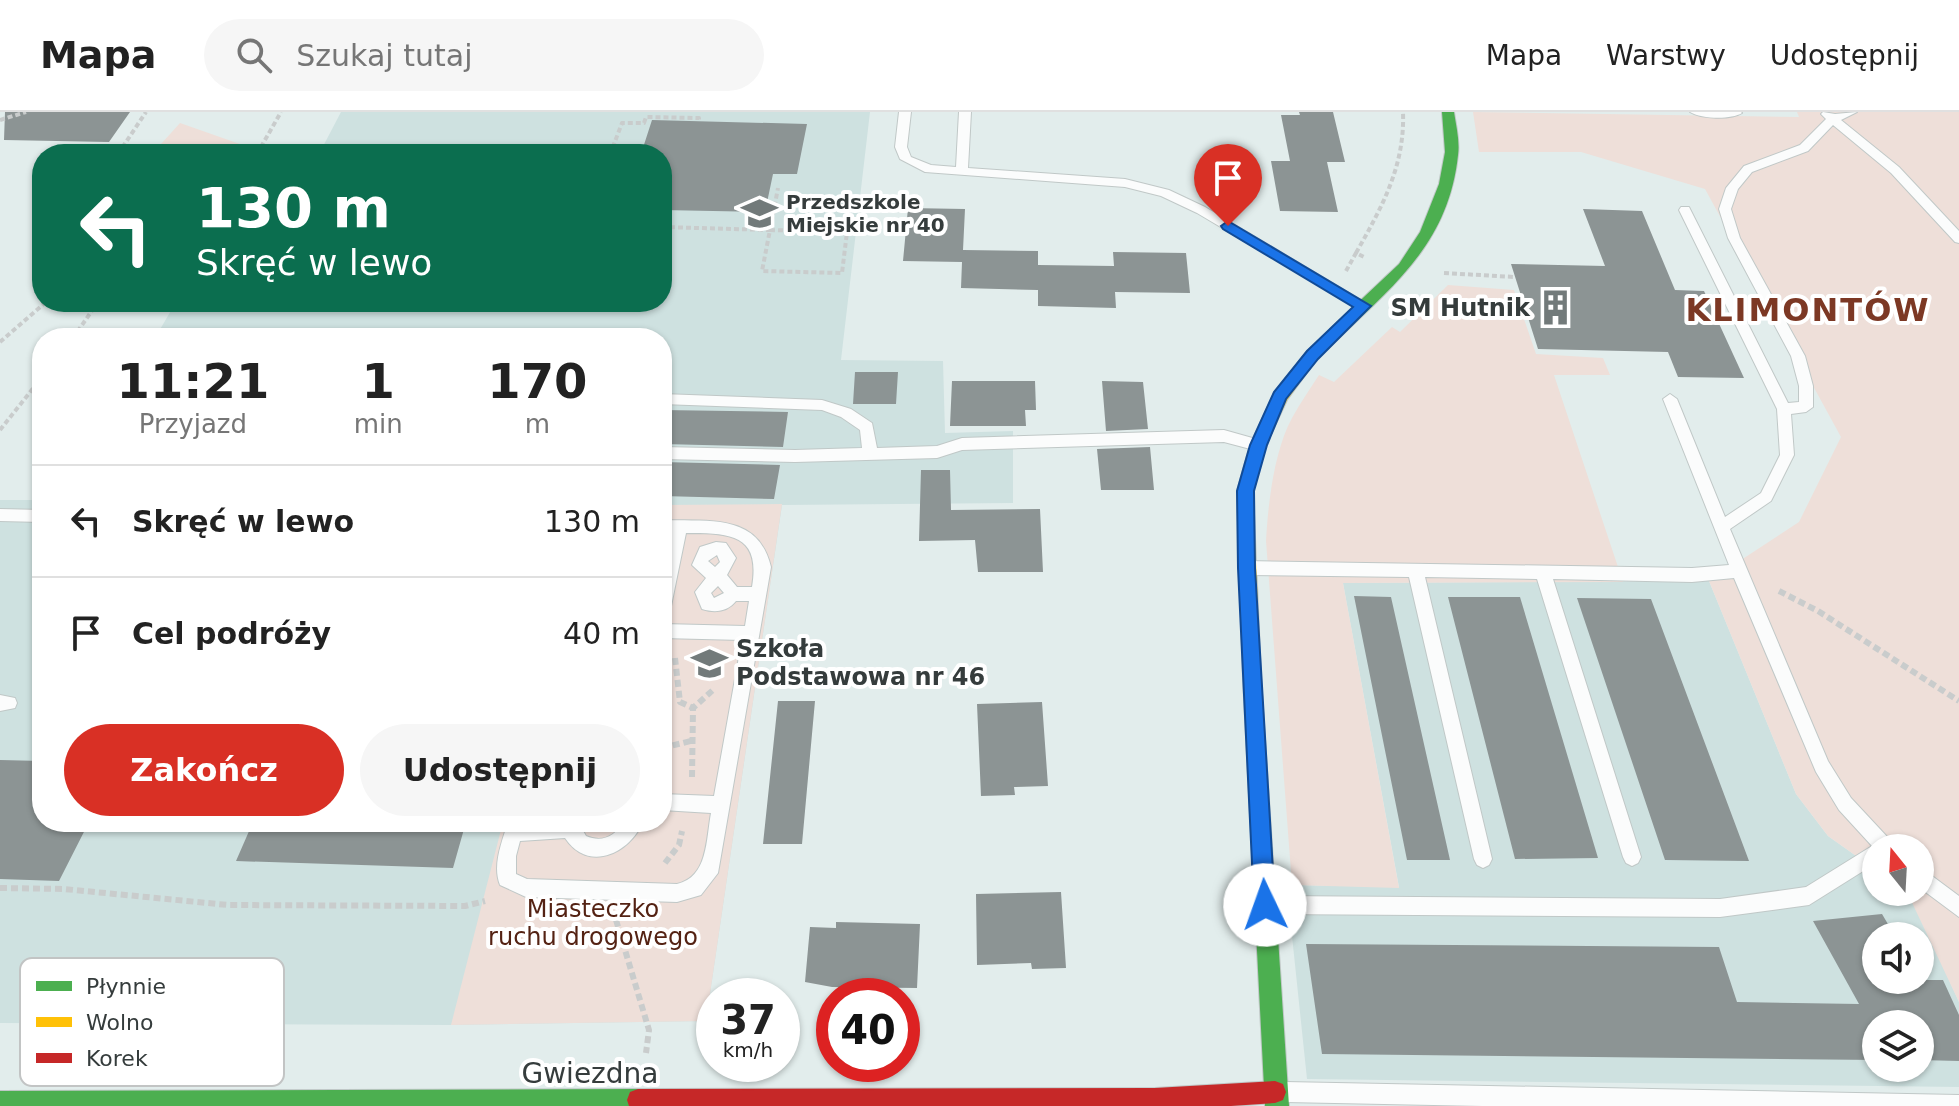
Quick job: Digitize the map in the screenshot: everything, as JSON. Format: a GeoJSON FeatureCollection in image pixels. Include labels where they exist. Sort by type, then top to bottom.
{"type":"FeatureCollection","features":[{"type":"Feature","properties":{"kind":"street"},"geometry":{"type":"LineString","coordinates":[[1276,1099],[1246,568],[1245,491],[1258,445],[1280,397],[1312,355],[1404,268],[1427,233],[1446,184],[1452,152],[1448,112]]}},
{"type":"Feature","properties":{"kind":"street","name":"Gwiezdna"},"geometry":{"type":"LineString","coordinates":[[0,1102],[1276,1099]]}},
{"type":"Feature","properties":{"kind":"lane"},"geometry":{"type":"LineString","coordinates":[[905,112],[901,147],[906,159],[929,169],[1125,183],[1165,193],[1201,210],[1364,306]]}},
{"type":"Feature","properties":{"kind":"lane"},"geometry":{"type":"LineString","coordinates":[[962,170],[965,112]]}},
{"type":"Feature","properties":{"kind":"lane"},"geometry":{"type":"LineString","coordinates":[[1696,112],[1736,113]]}},
{"type":"Feature","properties":{"kind":"lane"},"geometry":{"type":"LineString","coordinates":[[1784,409],[1806,407],[1806,386],[1798,356],[1734,238],[1725,209],[1732,188],[1748,169],[1804,148],[1829,116],[1851,112]]}},
{"type":"Feature","properties":{"kind":"lane"},"geometry":{"type":"LineString","coordinates":[[1829,116],[1895,170],[1959,239]]}},
{"type":"Feature","properties":{"kind":"lane"},"geometry":{"type":"LineString","coordinates":[[1685,210],[1784,409],[1787,455],[1766,497],[1721,527]]}},
{"type":"Feature","properties":{"kind":"lane"},"geometry":{"type":"LineString","coordinates":[[672,399],[822,405],[846,413],[867,427],[870,454]]}},
{"type":"Feature","properties":{"kind":"lane"},"geometry":{"type":"LineString","coordinates":[[1670,399],[1822,766],[1845,804],[1872,834]]}},
{"type":"Feature","properties":{"kind":"lane"},"geometry":{"type":"LineString","coordinates":[[672,453],[937,452],[962,444],[1174,436],[1224,436],[1258,445]]}},
{"type":"Feature","properties":{"kind":"lane"},"geometry":{"type":"LineString","coordinates":[[0,515],[32,516]]}},
{"type":"Feature","properties":{"kind":"lane"},"geometry":{"type":"LineString","coordinates":[[515,832],[505,870],[507,879],[514,885],[526,888],[677,893],[694,889],[709,873],[763,567],[762,552],[756,542],[733,529],[672,527]]}},
{"type":"Feature","properties":{"kind":"lane"},"geometry":{"type":"LineString","coordinates":[[1246,568],[1692,575],[1743,579]]}},
{"type":"Feature","properties":{"kind":"lane"},"geometry":{"type":"LineString","coordinates":[[1543,572],[1632,857]]}},
{"type":"Feature","properties":{"kind":"lane"},"geometry":{"type":"LineString","coordinates":[[1416,573],[1483,859]]}},
{"type":"Feature","properties":{"kind":"lane"},"geometry":{"type":"LineString","coordinates":[[714,576],[730,586],[732,594],[727,602],[716,606],[704,600],[703,592],[714,576]]}},
{"type":"Feature","properties":{"kind":"lane"},"geometry":{"type":"LineString","coordinates":[[732,594],[758,594]]}},
{"type":"Feature","properties":{"kind":"lane"},"geometry":{"type":"LineString","coordinates":[[672,631],[752,633]]}},
{"type":"Feature","properties":{"kind":"lane"},"geometry":{"type":"LineString","coordinates":[[672,803],[721,805]]}},
{"type":"Feature","properties":{"kind":"lane"},"geometry":{"type":"LineString","coordinates":[[572,832],[578,843],[590,849],[605,848],[620,841],[627,832]]}},
{"type":"Feature","properties":{"kind":"lane"},"geometry":{"type":"LineString","coordinates":[[1265,905],[1720,908],[1809,896],[1862,862]]}},
{"type":"Feature","properties":{"kind":"lane"},"geometry":{"type":"LineString","coordinates":[[1934,887],[1959,908]]}},
{"type":"Feature","properties":{"kind":"lane"},"geometry":{"type":"LineString","coordinates":[[1276,1099],[1959,1105]]}},
{"type":"Feature","properties":{"kind":"path"},"geometry":{"type":"LineString","coordinates":[[0,120],[26,112]]}},
{"type":"Feature","properties":{"kind":"path"},"geometry":{"type":"LineString","coordinates":[[125,144],[146,112]]}},
{"type":"Feature","properties":{"kind":"path"},"geometry":{"type":"LineString","coordinates":[[263,144],[281,112]]}},
{"type":"Feature","properties":{"kind":"path"},"geometry":{"type":"LineString","coordinates":[[614,144],[622,123],[644,123],[646,117],[699,120],[701,112]]}},
{"type":"Feature","properties":{"kind":"path"},"geometry":{"type":"LineString","coordinates":[[1356,253],[1389,197],[1406,139],[1403,112]]}},
{"type":"Feature","properties":{"kind":"path"},"geometry":{"type":"LineString","coordinates":[[672,227],[769,230],[847,232],[842,273],[762,271],[769,230],[778,188]]}},
{"type":"Feature","properties":{"kind":"path"},"geometry":{"type":"LineString","coordinates":[[1445,273],[1515,277]]}},
{"type":"Feature","properties":{"kind":"path"},"geometry":{"type":"LineString","coordinates":[[0,342],[34,312]]}},
{"type":"Feature","properties":{"kind":"path"},"geometry":{"type":"LineString","coordinates":[[0,430],[32,390]]}},
{"type":"Feature","properties":{"kind":"path"},"geometry":{"type":"LineString","coordinates":[[1743,579],[1768,585],[1818,611],[1959,701]]}},
{"type":"Feature","properties":{"kind":"path"},"geometry":{"type":"LineString","coordinates":[[675,658],[680,702],[693,708]]}},
{"type":"Feature","properties":{"kind":"path"},"geometry":{"type":"LineString","coordinates":[[672,746],[691,741]]}},
{"type":"Feature","properties":{"kind":"path"},"geometry":{"type":"LineString","coordinates":[[0,888],[64,889],[228,905],[465,906],[485,901]]}},
{"type":"Feature","properties":{"kind":"path"},"geometry":{"type":"LineString","coordinates":[[617,906],[615,916],[649,1030],[645,1058]]}},
{"type":"Feature","properties":{"kind":"shaded area"},"geometry":{"type":"Polygon","coordinates":[[[341,112],[870,112],[841,360],[943,361],[945,433],[1013,431],[1013,503],[782,505],[712,978],[696,978],[696,1021],[284,1024],[284,958],[20,958],[20,1023],[0,1023],[0,500],[32,500],[32,832],[672,832],[672,328],[161,328],[170,312],[672,312],[672,144],[324,144],[341,112]]]}},
{"type":"Feature","properties":{"kind":"shaded area"},"geometry":{"type":"Polygon","coordinates":[[[1709,581],[1796,794],[1828,836],[1862,860],[1862,906],[1915,906],[1923,922],[1862,922],[1862,994],[1934,994],[1934,947],[1959,1002],[1959,1087],[1307,1079],[1292,936],[1292,885],[1399,887],[1343,583],[1709,581]]]}},
{"type":"Feature","properties":{"kind":"green space"},"geometry":{"type":"Polygon","coordinates":[[[1473,112],[1799,117],[1797,112],[1959,112],[1959,1002],[1934,949],[1934,922],[1921,922],[1914,906],[1934,906],[1934,834],[1862,834],[1862,860],[1828,836],[1796,794],[1709,581],[1799,522],[1841,437],[1705,189],[1581,152],[1479,152],[1473,112]]]}},
{"type":"Feature","properties":{"kind":"green space"},"geometry":{"type":"Polygon","coordinates":[[[180,123],[240,144],[161,144],[180,123]]]}},
{"type":"Feature","properties":{"kind":"green space"},"geometry":{"type":"Polygon","coordinates":[[[1448,285],[1514,290],[1536,354],[1603,358],[1610,375],[1554,375],[1623,582],[1343,583],[1399,888],[1292,885],[1266,541],[1276,462],[1292,418],[1319,375],[1334,382],[1392,327],[1400,332],[1448,285]]]}},
{"type":"Feature","properties":{"kind":"green space","name":"Miasteczko ruchu drogowego"},"geometry":{"type":"Polygon","coordinates":[[[782,504],[712,978],[696,978],[696,1021],[451,1025],[500,832],[672,832],[672,505],[782,504]]]}},
{"type":"Feature","properties":{"kind":"building"},"geometry":{"type":"Polygon","coordinates":[[[5,112],[130,112],[109,142],[4,140],[5,112]]]}},
{"type":"Feature","properties":{"kind":"building"},"geometry":{"type":"Polygon","coordinates":[[[1299,112],[1333,112],[1345,162],[1327,162],[1338,212],[1280,211],[1271,161],[1290,161],[1281,115],[1300,115],[1299,112]]]}},
{"type":"Feature","properties":{"kind":"building"},"geometry":{"type":"Polygon","coordinates":[[[652,120],[807,124],[797,174],[773,174],[765,212],[672,210],[672,144],[644,144],[652,120]]]}},
{"type":"Feature","properties":{"kind":"building"},"geometry":{"type":"Polygon","coordinates":[[[908,208],[965,209],[963,250],[1038,251],[1038,265],[1114,266],[1113,252],[1186,253],[1190,293],[1115,292],[1116,308],[1038,306],[1038,290],[961,288],[962,262],[903,261],[908,208]]]}},
{"type":"Feature","properties":{"kind":"building","name":"SM Hutnik"},"geometry":{"type":"Polygon","coordinates":[[[1583,209],[1642,211],[1675,290],[1704,291],[1744,378],[1678,377],[1668,352],[1538,349],[1511,264],[1605,266],[1583,209]]]}},
{"type":"Feature","properties":{"kind":"building"},"geometry":{"type":"Polygon","coordinates":[[[855,372],[898,372],[896,404],[853,404],[855,372]]]}},
{"type":"Feature","properties":{"kind":"building"},"geometry":{"type":"Polygon","coordinates":[[[952,381],[1035,381],[1036,410],[1025,410],[1026,426],[950,426],[952,381]]]}},
{"type":"Feature","properties":{"kind":"building"},"geometry":{"type":"Polygon","coordinates":[[[1102,381],[1143,382],[1148,429],[1106,431],[1102,381]]]}},
{"type":"Feature","properties":{"kind":"building"},"geometry":{"type":"Polygon","coordinates":[[[672,410],[788,412],[783,447],[672,444],[672,410]]]}},
{"type":"Feature","properties":{"kind":"building"},"geometry":{"type":"Polygon","coordinates":[[[1150,447],[1154,490],[1101,490],[1097,449],[1150,447]]]}},
{"type":"Feature","properties":{"kind":"building"},"geometry":{"type":"Polygon","coordinates":[[[672,462],[780,465],[774,499],[672,496],[672,462]]]}},
{"type":"Feature","properties":{"kind":"building"},"geometry":{"type":"Polygon","coordinates":[[[921,470],[950,470],[951,510],[1040,509],[1043,572],[978,572],[975,540],[919,541],[921,470]]]}},
{"type":"Feature","properties":{"kind":"building"},"geometry":{"type":"Polygon","coordinates":[[[1354,596],[1391,597],[1450,860],[1407,860],[1354,596]]]}},
{"type":"Feature","properties":{"kind":"building"},"geometry":{"type":"Polygon","coordinates":[[[1448,597],[1520,597],[1598,858],[1515,859],[1448,597]]]}},
{"type":"Feature","properties":{"kind":"building"},"geometry":{"type":"Polygon","coordinates":[[[1577,598],[1651,599],[1749,861],[1665,860],[1577,598]]]}},
{"type":"Feature","properties":{"kind":"building"},"geometry":{"type":"Polygon","coordinates":[[[778,701],[815,701],[802,844],[763,844],[778,701]]]}},
{"type":"Feature","properties":{"kind":"building"},"geometry":{"type":"Polygon","coordinates":[[[1042,702],[1048,786],[1014,787],[1015,795],[981,796],[977,704],[1042,702]]]}},
{"type":"Feature","properties":{"kind":"building"},"geometry":{"type":"Polygon","coordinates":[[[0,760],[32,761],[32,832],[84,832],[59,881],[0,879],[0,760]]]}},
{"type":"Feature","properties":{"kind":"building"},"geometry":{"type":"Polygon","coordinates":[[[249,832],[463,832],[453,868],[236,861],[249,832]]]}},
{"type":"Feature","properties":{"kind":"building"},"geometry":{"type":"Polygon","coordinates":[[[1061,892],[1066,968],[1032,969],[1031,963],[977,965],[976,894],[1061,892]]]}},
{"type":"Feature","properties":{"kind":"building"},"geometry":{"type":"Polygon","coordinates":[[[1882,914],[1887,922],[1862,922],[1862,994],[1934,994],[1934,980],[1943,980],[1959,1015],[1959,1061],[1934,1060],[1934,1010],[1862,1010],[1862,1060],[1322,1054],[1306,944],[1719,947],[1737,1002],[1859,1004],[1813,921],[1882,914]]]}},
{"type":"Feature","properties":{"kind":"building"},"geometry":{"type":"Polygon","coordinates":[[[836,922],[920,924],[917,978],[816,978],[816,984],[805,982],[810,927],[836,928],[836,922]]]}},
{"type":"Feature","properties":{"kind":"traffic: fast"},"geometry":{"type":"LineString","coordinates":[[1335,333],[1404,268],[1427,233],[1446,184],[1452,152],[1448,112]]}},
{"type":"Feature","properties":{"kind":"traffic: fast"},"geometry":{"type":"LineString","coordinates":[[1252,678],[1277,1106]]}},
{"type":"Feature","properties":{"kind":"traffic: fast"},"geometry":{"type":"LineString","coordinates":[[0,1102],[638,1100]]}},
{"type":"Feature","properties":{"kind":"traffic: slow"},"geometry":{"type":"LineString","coordinates":[[1252,678],[1245,491],[1258,445],[1280,397],[1312,355],[1335,333]]}},
{"type":"Feature","properties":{"kind":"traffic: jam"},"geometry":{"type":"LineString","coordinates":[[638,1100],[1155,1099],[1275,1092]]}},
{"type":"Feature","properties":{"kind":"place","name":"Przedszkole Miejskie nr 40"},"geometry":{"type":"Point","coordinates":[760,214]}},
{"type":"Feature","properties":{"kind":"place","name":"SM Hutnik"},"geometry":{"type":"Point","coordinates":[1556,308]}},
{"type":"Feature","properties":{"kind":"place","name":"Szkoła Podstawowa nr 46"},"geometry":{"type":"Point","coordinates":[710,663]}},
{"type":"Feature","properties":{"kind":"district","name":"KLIMONTÓW"},"geometry":{"type":"Point","coordinates":[1808,310]}},
{"type":"Feature","properties":{"kind":"route"},"geometry":{"type":"LineString","coordinates":[[1228,226],[1364,306],[1312,355],[1280,397],[1258,445],[1245,491],[1246,568],[1265,905]]}}]}
